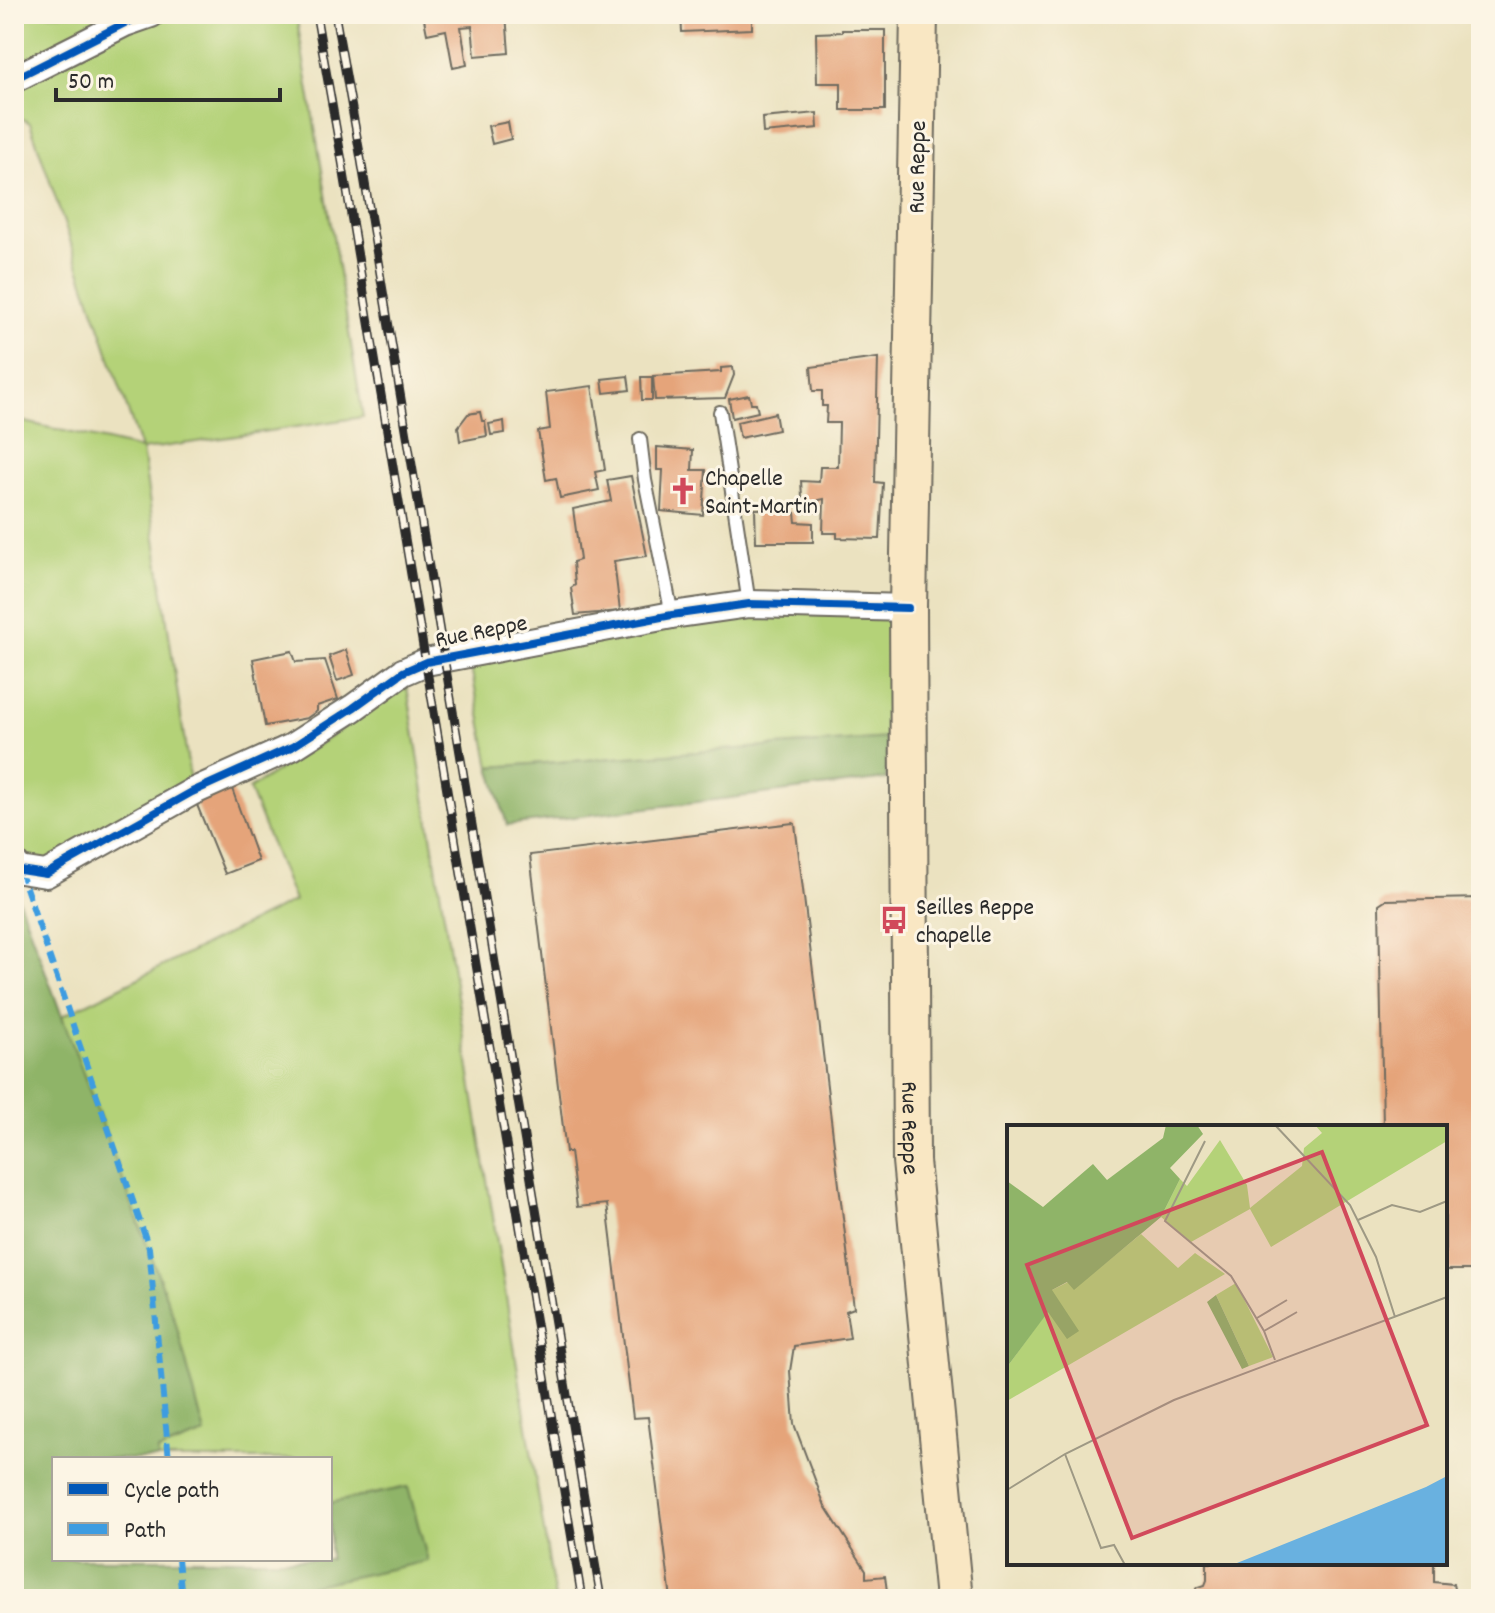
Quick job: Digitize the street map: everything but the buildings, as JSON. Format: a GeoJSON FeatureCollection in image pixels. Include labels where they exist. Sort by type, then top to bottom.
{"type":"FeatureCollection","features":[{"type":"Feature","properties":{"kind":"main road","name":"Rue Reppe"},"geometry":{"type":"LineString","coordinates":[[919,14],[908,608],[911,1161],[954,1599]]}},
{"type":"Feature","properties":{"kind":"street"},"geometry":{"type":"LineString","coordinates":[[14,79],[125,23],[151,14]]}},
{"type":"Feature","properties":{"kind":"street","name":"Rue Reppe"},"geometry":{"type":"LineString","coordinates":[[17,866],[46,874],[192,792],[292,747],[403,672],[426,662],[672,615],[749,604],[908,608]]}},
{"type":"Feature","properties":{"kind":"lane"},"geometry":{"type":"LineString","coordinates":[[720,412],[749,604]]}},
{"type":"Feature","properties":{"kind":"lane"},"geometry":{"type":"LineString","coordinates":[[640,439],[645,480],[672,615]]}},
{"type":"Feature","properties":{"kind":"green space"},"geometry":{"type":"Polygon","coordinates":[[[14,14],[296,14],[363,417],[142,450],[192,792],[15,888],[14,422],[21,421],[141,449],[30,123],[14,114],[14,14]]]}},
{"type":"Feature","properties":{"kind":"green space"},"geometry":{"type":"Polygon","coordinates":[[[889,607],[888,738],[490,767],[468,652],[672,615],[889,607]]]}},
{"type":"Feature","properties":{"kind":"green space"},"geometry":{"type":"Polygon","coordinates":[[[407,687],[555,1599],[263,1599],[261,1596],[427,1561],[408,1487],[332,1503],[332,1457],[158,1457],[158,1451],[204,1434],[62,1016],[294,901],[249,789],[407,687]]]}},
{"type":"Feature","properties":{"kind":"green space"},"geometry":{"type":"Polygon","coordinates":[[[888,738],[886,779],[507,825],[490,767],[888,738]]]}},
{"type":"Feature","properties":{"kind":"green space"},"geometry":{"type":"Polygon","coordinates":[[[14,887],[175,1320],[205,1434],[158,1451],[158,1457],[52,1457],[52,1561],[332,1561],[332,1503],[408,1487],[428,1561],[262,1596],[263,1599],[14,1599],[14,887]]]}},
{"type":"Feature","properties":{"kind":"railway"},"geometry":{"type":"LineString","coordinates":[[316,14],[582,1599]]}},
{"type":"Feature","properties":{"kind":"railway"},"geometry":{"type":"LineString","coordinates":[[335,14],[601,1599]]}},
{"type":"Feature","properties":{"kind":"marked path"},"geometry":{"type":"LineString","coordinates":[[20,870],[149,1248],[169,1457]]}},
{"type":"Feature","properties":{"kind":"marked path"},"geometry":{"type":"LineString","coordinates":[[178,1561],[182,1599]]}},
{"type":"Feature","properties":{"kind":"cycle path"},"geometry":{"type":"LineString","coordinates":[[14,79],[125,23],[151,14]]}},
{"type":"Feature","properties":{"kind":"cycle path"},"geometry":{"type":"LineString","coordinates":[[14,863],[20,870],[46,874],[192,792],[292,747],[403,672],[426,662],[672,615],[749,604],[908,608]]}},
{"type":"Feature","properties":{"kind":"place","name":"Chapelle Saint-Martin"},"geometry":{"type":"Point","coordinates":[683,491]}},
{"type":"Feature","properties":{"kind":"place","name":"Seilles Reppe chapelle"},"geometry":{"type":"Point","coordinates":[894,920]}}]}
